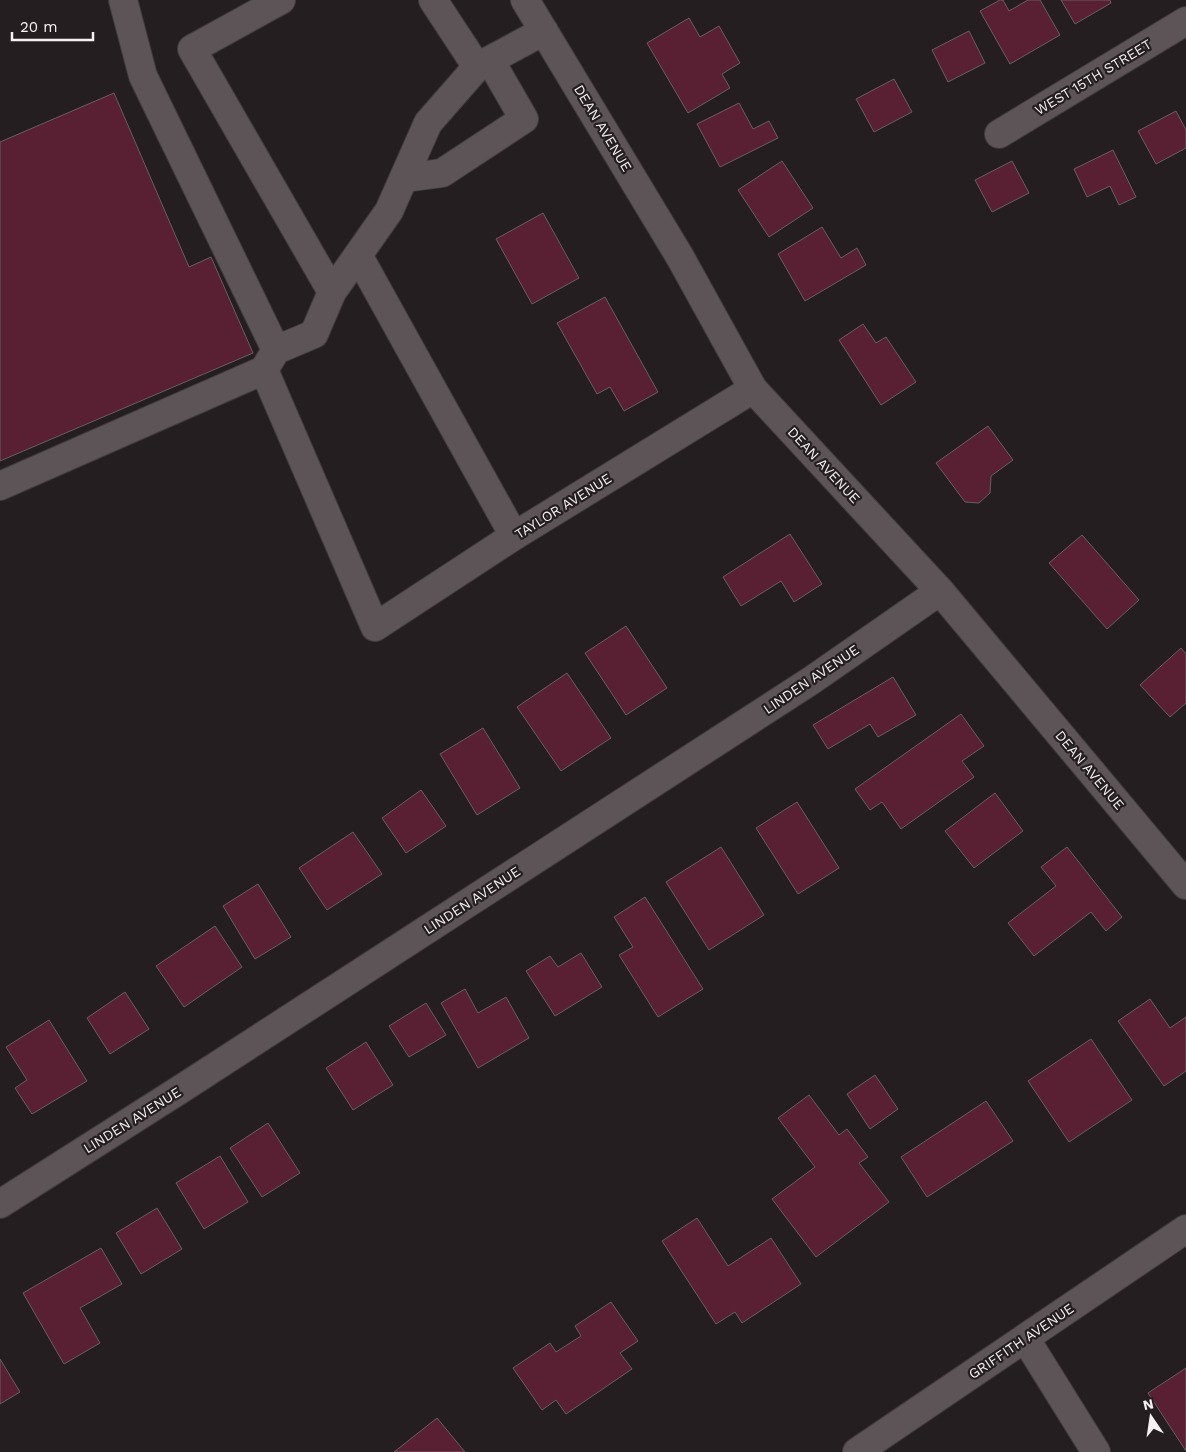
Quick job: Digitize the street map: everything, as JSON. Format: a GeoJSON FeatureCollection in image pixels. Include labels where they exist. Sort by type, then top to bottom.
{"type":"FeatureCollection","features":[{"type":"Feature","properties":{"kind":"street"},"geometry":{"type":"LineString","coordinates":[[123,0],[143,76],[270,360]]}},
{"type":"Feature","properties":{"kind":"street"},"geometry":{"type":"LineString","coordinates":[[282,0],[192,49],[332,292]]}},
{"type":"Feature","properties":{"kind":"street"},"geometry":{"type":"LineString","coordinates":[[404,178],[442,173],[524,120],[483,63],[433,0]]}},
{"type":"Feature","properties":{"kind":"street","name":"DEAN AVENUE"},"geometry":{"type":"LineString","coordinates":[[526,0],[680,257],[753,389],[940,592],[1186,885]]}},
{"type":"Feature","properties":{"kind":"street","name":"WEST 15TH STREET"},"geometry":{"type":"LineString","coordinates":[[999,134],[1186,21]]}},
{"type":"Feature","properties":{"kind":"street"},"geometry":{"type":"LineString","coordinates":[[0,486],[270,360],[314,334],[332,292],[389,212],[428,122],[483,63],[544,32]]}},
{"type":"Feature","properties":{"kind":"street"},"geometry":{"type":"LineString","coordinates":[[358,256],[514,536]]}},
{"type":"Feature","properties":{"kind":"street","name":"TAYLOR AVENUE"},"geometry":{"type":"LineString","coordinates":[[270,360],[375,627],[514,536],[753,389]]}},
{"type":"Feature","properties":{"kind":"street","name":"LINDEN AVENUE"},"geometry":{"type":"LineString","coordinates":[[0,1204],[190,1084],[804,685],[940,592]]}},
{"type":"Feature","properties":{"kind":"street","name":"GRIFFITH AVENUE"},"geometry":{"type":"LineString","coordinates":[[856,1452],[1186,1229]]}},
{"type":"Feature","properties":{"kind":"street"},"geometry":{"type":"LineString","coordinates":[[1026,1338],[1096,1452]]}},
{"type":"Feature","properties":{"kind":"building"},"geometry":{"type":"Polygon","coordinates":[[[1003,0],[1009,11],[1028,0],[1040,0],[1060,35],[1010,64],[980,11],[1003,0]]]}},
{"type":"Feature","properties":{"kind":"building"},"geometry":{"type":"Polygon","coordinates":[[[1061,0],[1110,0],[1111,3],[1075,24],[1061,0]]]}},
{"type":"Feature","properties":{"kind":"building"},"geometry":{"type":"Polygon","coordinates":[[[689,18],[700,37],[719,26],[740,63],[722,74],[730,88],[688,113],[647,43],[689,18]]]}},
{"type":"Feature","properties":{"kind":"building"},"geometry":{"type":"Polygon","coordinates":[[[969,31],[985,63],[948,82],[932,50],[969,31]]]}},
{"type":"Feature","properties":{"kind":"building"},"geometry":{"type":"Polygon","coordinates":[[[894,79],[912,112],[874,132],[856,99],[894,79]]]}},
{"type":"Feature","properties":{"kind":"building"},"geometry":{"type":"Polygon","coordinates":[[[114,93],[189,267],[211,257],[253,353],[0,461],[0,142],[114,93]]]}},
{"type":"Feature","properties":{"kind":"building"},"geometry":{"type":"Polygon","coordinates":[[[739,103],[753,129],[769,121],[778,138],[720,167],[697,124],[739,103]]]}},
{"type":"Feature","properties":{"kind":"building"},"geometry":{"type":"Polygon","coordinates":[[[1176,111],[1186,130],[1186,148],[1156,164],[1138,131],[1176,111]]]}},
{"type":"Feature","properties":{"kind":"building"},"geometry":{"type":"Polygon","coordinates":[[[1113,150],[1136,197],[1119,205],[1110,186],[1087,197],[1074,169],[1113,150]]]}},
{"type":"Feature","properties":{"kind":"building"},"geometry":{"type":"Polygon","coordinates":[[[782,161],[813,208],[769,237],[738,190],[782,161]]]}},
{"type":"Feature","properties":{"kind":"building"},"geometry":{"type":"Polygon","coordinates":[[[1012,161],[1029,193],[992,212],[975,180],[1012,161]]]}},
{"type":"Feature","properties":{"kind":"building"},"geometry":{"type":"Polygon","coordinates":[[[543,213],[579,278],[532,304],[496,239],[543,213]]]}},
{"type":"Feature","properties":{"kind":"building"},"geometry":{"type":"Polygon","coordinates":[[[822,227],[841,258],[857,248],[866,265],[805,301],[778,254],[822,227]]]}},
{"type":"Feature","properties":{"kind":"building"},"geometry":{"type":"Polygon","coordinates":[[[605,297],[658,392],[624,411],[610,387],[597,394],[557,323],[605,297]]]}},
{"type":"Feature","properties":{"kind":"building"},"geometry":{"type":"Polygon","coordinates":[[[863,324],[876,343],[886,337],[916,382],[881,405],[839,340],[863,324]]]}},
{"type":"Feature","properties":{"kind":"building"},"geometry":{"type":"Polygon","coordinates":[[[988,426],[1013,460],[991,476],[990,493],[979,503],[965,502],[936,463],[988,426]]]}},
{"type":"Feature","properties":{"kind":"building"},"geometry":{"type":"Polygon","coordinates":[[[790,534],[822,584],[794,602],[781,581],[741,606],[723,577],[790,534]]]}},
{"type":"Feature","properties":{"kind":"building"},"geometry":{"type":"Polygon","coordinates":[[[1082,535],[1139,600],[1107,629],[1049,563],[1082,535]]]}},
{"type":"Feature","properties":{"kind":"building"},"geometry":{"type":"Polygon","coordinates":[[[626,626],[667,688],[626,715],[585,653],[626,626]]]}},
{"type":"Feature","properties":{"kind":"building"},"geometry":{"type":"Polygon","coordinates":[[[1181,648],[1186,654],[1186,703],[1170,717],[1140,685],[1181,648]]]}},
{"type":"Feature","properties":{"kind":"building"},"geometry":{"type":"Polygon","coordinates":[[[567,673],[611,738],[561,771],[517,707],[567,673]]]}},
{"type":"Feature","properties":{"kind":"building"},"geometry":{"type":"Polygon","coordinates":[[[893,677],[916,715],[878,737],[870,724],[828,749],[813,725],[893,677]]]}},
{"type":"Feature","properties":{"kind":"building"},"geometry":{"type":"Polygon","coordinates":[[[961,714],[984,746],[962,761],[974,777],[901,829],[882,802],[870,810],[855,789],[961,714]]]}},
{"type":"Feature","properties":{"kind":"building"},"geometry":{"type":"Polygon","coordinates":[[[483,728],[520,788],[477,815],[440,754],[483,728]]]}},
{"type":"Feature","properties":{"kind":"building"},"geometry":{"type":"Polygon","coordinates":[[[421,790],[446,826],[406,853],[382,818],[421,790]]]}},
{"type":"Feature","properties":{"kind":"building"},"geometry":{"type":"Polygon","coordinates":[[[995,793],[1023,831],[974,868],[945,831],[995,793]]]}},
{"type":"Feature","properties":{"kind":"building"},"geometry":{"type":"Polygon","coordinates":[[[797,802],[839,868],[798,894],[756,828],[797,802]]]}},
{"type":"Feature","properties":{"kind":"building"},"geometry":{"type":"Polygon","coordinates":[[[353,832],[382,874],[327,910],[299,868],[353,832]]]}},
{"type":"Feature","properties":{"kind":"building"},"geometry":{"type":"Polygon","coordinates":[[[721,847],[764,915],[709,950],[666,882],[721,847]]]}},
{"type":"Feature","properties":{"kind":"building"},"geometry":{"type":"Polygon","coordinates":[[[1067,847],[1122,917],[1106,931],[1091,912],[1034,956],[1008,923],[1056,886],[1041,867],[1067,847]]]}},
{"type":"Feature","properties":{"kind":"building"},"geometry":{"type":"Polygon","coordinates":[[[258,884],[291,937],[255,959],[223,906],[258,884]]]}},
{"type":"Feature","properties":{"kind":"building"},"geometry":{"type":"Polygon","coordinates":[[[645,897],[703,989],[658,1017],[619,955],[633,947],[614,917],[645,897]]]}},
{"type":"Feature","properties":{"kind":"building"},"geometry":{"type":"Polygon","coordinates":[[[215,926],[242,967],[184,1007],[156,966],[215,926]]]}},
{"type":"Feature","properties":{"kind":"building"},"geometry":{"type":"Polygon","coordinates":[[[581,953],[602,987],[555,1016],[526,971],[550,956],[558,967],[581,953]]]}},
{"type":"Feature","properties":{"kind":"building"},"geometry":{"type":"Polygon","coordinates":[[[465,989],[478,1013],[506,997],[529,1038],[478,1068],[441,1003],[465,989]]]}},
{"type":"Feature","properties":{"kind":"building"},"geometry":{"type":"Polygon","coordinates":[[[125,992],[149,1029],[110,1054],[87,1018],[125,992]]]}},
{"type":"Feature","properties":{"kind":"building"},"geometry":{"type":"Polygon","coordinates":[[[1150,999],[1170,1028],[1186,1017],[1186,1071],[1164,1086],[1118,1021],[1150,999]]]}},
{"type":"Feature","properties":{"kind":"building"},"geometry":{"type":"Polygon","coordinates":[[[426,1003],[446,1035],[409,1057],[389,1026],[426,1003]]]}},
{"type":"Feature","properties":{"kind":"building"},"geometry":{"type":"Polygon","coordinates":[[[49,1020],[87,1081],[32,1114],[15,1088],[27,1080],[6,1047],[49,1020]]]}},
{"type":"Feature","properties":{"kind":"building"},"geometry":{"type":"Polygon","coordinates":[[[1091,1039],[1132,1100],[1069,1142],[1028,1081],[1091,1039]]]}},
{"type":"Feature","properties":{"kind":"building"},"geometry":{"type":"Polygon","coordinates":[[[366,1042],[393,1085],[353,1110],[326,1068],[366,1042]]]}},
{"type":"Feature","properties":{"kind":"building"},"geometry":{"type":"Polygon","coordinates":[[[875,1075],[898,1109],[870,1129],[847,1094],[875,1075]]]}},
{"type":"Feature","properties":{"kind":"building"},"geometry":{"type":"Polygon","coordinates":[[[809,1095],[839,1135],[847,1129],[868,1157],[859,1163],[889,1202],[816,1257],[772,1199],[815,1167],[778,1118],[809,1095]]]}},
{"type":"Feature","properties":{"kind":"building"},"geometry":{"type":"Polygon","coordinates":[[[986,1101],[1013,1141],[927,1197],[901,1157],[986,1101]]]}},
{"type":"Feature","properties":{"kind":"building"},"geometry":{"type":"Polygon","coordinates":[[[268,1123],[300,1173],[262,1197],[230,1148],[268,1123]]]}},
{"type":"Feature","properties":{"kind":"building"},"geometry":{"type":"Polygon","coordinates":[[[220,1156],[248,1202],[204,1229],[176,1183],[220,1156]]]}},
{"type":"Feature","properties":{"kind":"building"},"geometry":{"type":"Polygon","coordinates":[[[157,1208],[182,1249],[141,1274],[116,1233],[157,1208]]]}},
{"type":"Feature","properties":{"kind":"building"},"geometry":{"type":"Polygon","coordinates":[[[697,1218],[728,1266],[771,1238],[801,1284],[742,1323],[735,1312],[716,1324],[662,1241],[697,1218]]]}},
{"type":"Feature","properties":{"kind":"building"},"geometry":{"type":"Polygon","coordinates":[[[101,1248],[122,1284],[80,1308],[100,1343],[64,1364],[23,1293],[101,1248]]]}},
{"type":"Feature","properties":{"kind":"building"},"geometry":{"type":"Polygon","coordinates":[[[611,1302],[638,1341],[620,1353],[632,1369],[566,1414],[556,1400],[542,1410],[513,1368],[550,1343],[556,1352],[581,1336],[575,1326],[611,1302]]]}},
{"type":"Feature","properties":{"kind":"building"},"geometry":{"type":"Polygon","coordinates":[[[0,1359],[20,1392],[0,1404],[0,1359]]]}},
{"type":"Feature","properties":{"kind":"building"},"geometry":{"type":"Polygon","coordinates":[[[1186,1368],[1186,1451],[1148,1393],[1186,1368]]]}},
{"type":"Feature","properties":{"kind":"building"},"geometry":{"type":"Polygon","coordinates":[[[437,1418],[465,1452],[394,1452],[437,1418]]]}}]}
